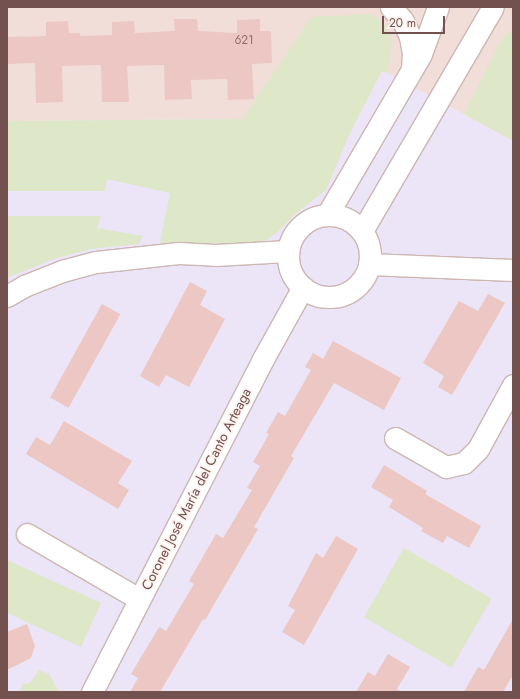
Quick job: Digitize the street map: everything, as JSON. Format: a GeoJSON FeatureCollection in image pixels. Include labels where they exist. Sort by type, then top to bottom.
{"type":"FeatureCollection","features":[{"type":"Feature","properties":{"kind":"lane"},"geometry":{"type":"LineString","coordinates":[[391,7],[404,21],[410,37],[413,54],[411,72]]}},
{"type":"Feature","properties":{"kind":"lane"},"geometry":{"type":"LineString","coordinates":[[327,215],[421,54],[438,7]]}},
{"type":"Feature","properties":{"kind":"lane"},"geometry":{"type":"LineString","coordinates":[[362,231],[493,7]]}},
{"type":"Feature","properties":{"kind":"lane"},"geometry":{"type":"LineString","coordinates":[[327,215],[340,216],[362,231],[369,247],[369,264],[364,277],[355,288],[343,294],[329,297],[315,294],[303,287],[294,277],[289,264],[288,252],[292,238],[301,226],[313,218],[327,215]]}},
{"type":"Feature","properties":{"kind":"lane"},"geometry":{"type":"LineString","coordinates":[[7,296],[24,286],[62,271],[96,262],[179,253],[215,255],[288,252]]}},
{"type":"Feature","properties":{"kind":"lane"},"geometry":{"type":"LineString","coordinates":[[369,264],[513,270]]}},
{"type":"Feature","properties":{"kind":"lane","name":"Coronel José María del Canto Arteaga"},"geometry":{"type":"LineString","coordinates":[[92,692],[260,366],[303,287]]}},
{"type":"Feature","properties":{"kind":"lane"},"geometry":{"type":"LineString","coordinates":[[395,438],[446,467],[464,463],[478,449],[513,385]]}},
{"type":"Feature","properties":{"kind":"lane"},"geometry":{"type":"LineString","coordinates":[[26,534],[139,599]]}},
{"type":"Feature","properties":{"kind":"shaded area"},"geometry":{"type":"Polygon","coordinates":[[[7,7],[513,7],[513,141],[304,28],[242,119],[7,121],[7,7]]]}},
{"type":"Feature","properties":{"kind":"shaded area"},"geometry":{"type":"Polygon","coordinates":[[[304,28],[513,141],[513,692],[7,692],[7,121],[242,119],[304,28]]]}},
{"type":"Feature","properties":{"kind":"green space"},"geometry":{"type":"Polygon","coordinates":[[[371,14],[384,24],[392,39],[389,63],[386,73],[382,71],[350,133],[326,190],[294,215],[280,230],[267,240],[250,243],[160,243],[170,193],[107,179],[105,191],[7,191],[7,121],[242,119],[311,17],[371,14]]]}},
{"type":"Feature","properties":{"kind":"green space"},"geometry":{"type":"Polygon","coordinates":[[[513,28],[513,141],[464,114],[502,39],[513,28]]]}},
{"type":"Feature","properties":{"kind":"green space"},"geometry":{"type":"Polygon","coordinates":[[[7,216],[101,216],[97,228],[143,236],[139,244],[90,249],[51,260],[7,278],[7,216]]]}},
{"type":"Feature","properties":{"kind":"green space"},"geometry":{"type":"Polygon","coordinates":[[[404,548],[491,598],[451,668],[364,617],[404,548]]]}},
{"type":"Feature","properties":{"kind":"green space"},"geometry":{"type":"Polygon","coordinates":[[[7,560],[101,603],[81,647],[7,613],[7,560]]]}},
{"type":"Feature","properties":{"kind":"green space"},"geometry":{"type":"Polygon","coordinates":[[[39,670],[49,674],[59,692],[16,692],[19,691],[23,684],[30,683],[39,670]]]}},
{"type":"Feature","properties":{"kind":"building"},"geometry":{"type":"Polygon","coordinates":[[[174,19],[197,19],[198,31],[237,33],[237,20],[260,19],[260,31],[271,31],[272,63],[252,64],[254,99],[228,100],[227,79],[191,80],[192,99],[165,100],[164,65],[127,66],[129,102],[102,102],[101,65],[62,66],[63,102],[36,103],[35,63],[7,64],[7,37],[46,36],[46,22],[68,21],[69,33],[80,33],[80,36],[112,35],[112,22],[134,21],[135,33],[175,31],[174,19]]]}},
{"type":"Feature","properties":{"kind":"building"},"geometry":{"type":"Polygon","coordinates":[[[190,282],[207,291],[200,305],[225,319],[189,387],[166,375],[159,387],[140,376],[190,282]]]}},
{"type":"Feature","properties":{"kind":"building"},"geometry":{"type":"Polygon","coordinates":[[[488,294],[505,303],[452,395],[438,387],[444,376],[423,363],[459,301],[478,311],[488,294]]]}},
{"type":"Feature","properties":{"kind":"building"},"geometry":{"type":"Polygon","coordinates":[[[102,304],[120,314],[68,408],[50,398],[102,304]]]}},
{"type":"Feature","properties":{"kind":"building"},"geometry":{"type":"Polygon","coordinates":[[[333,341],[401,378],[384,410],[334,383],[291,456],[294,458],[254,527],[258,529],[205,620],[203,619],[160,692],[130,692],[138,678],[131,674],[159,627],[166,631],[194,584],[189,581],[216,534],[223,538],[252,490],[247,488],[260,466],[253,462],[269,434],[266,433],[278,412],[285,416],[311,370],[305,367],[313,353],[323,359],[333,341]]]}},
{"type":"Feature","properties":{"kind":"building"},"geometry":{"type":"Polygon","coordinates":[[[64,421],[132,461],[118,483],[129,490],[118,509],[26,454],[36,437],[50,445],[64,421]]]}},
{"type":"Feature","properties":{"kind":"building"},"geometry":{"type":"Polygon","coordinates":[[[384,465],[427,491],[425,494],[481,526],[469,548],[447,536],[443,543],[421,531],[423,528],[389,507],[393,500],[371,487],[384,465]]]}},
{"type":"Feature","properties":{"kind":"building"},"geometry":{"type":"Polygon","coordinates":[[[336,536],[358,549],[304,645],[282,632],[295,610],[288,606],[316,553],[323,558],[336,536]]]}},
{"type":"Feature","properties":{"kind":"building"},"geometry":{"type":"Polygon","coordinates":[[[513,619],[513,675],[503,692],[464,692],[478,667],[484,670],[513,619]]]}},
{"type":"Feature","properties":{"kind":"building"},"geometry":{"type":"Polygon","coordinates":[[[27,624],[35,646],[31,658],[7,670],[7,632],[27,624]]]}},
{"type":"Feature","properties":{"kind":"building"},"geometry":{"type":"Polygon","coordinates":[[[388,654],[410,667],[397,689],[402,692],[356,692],[368,672],[375,676],[388,654]]]}}]}
